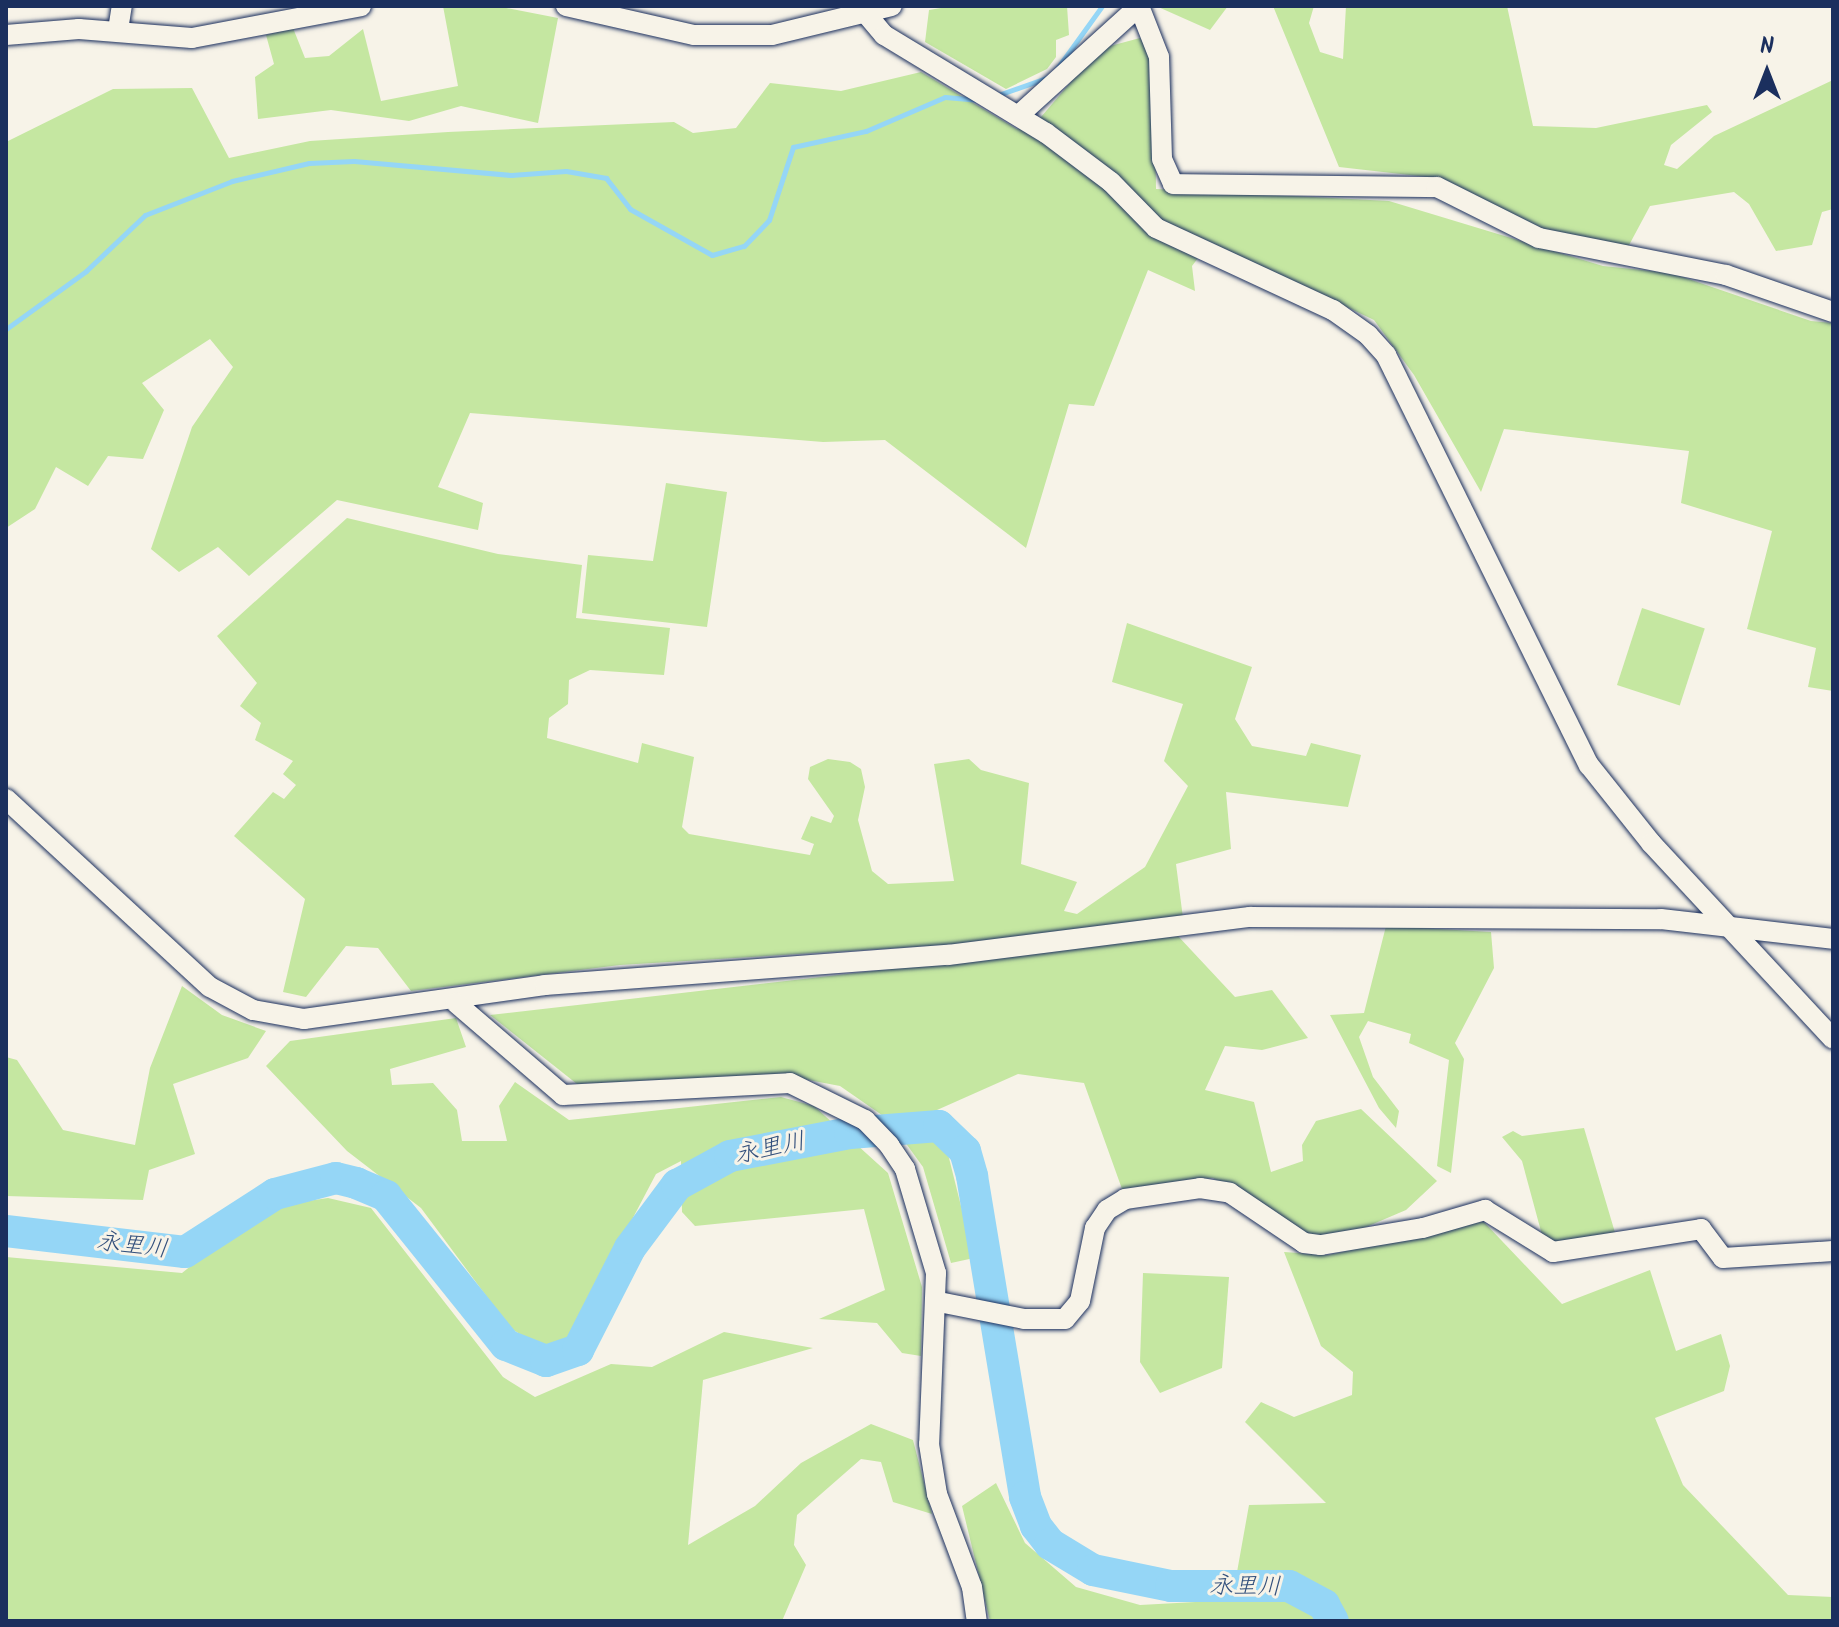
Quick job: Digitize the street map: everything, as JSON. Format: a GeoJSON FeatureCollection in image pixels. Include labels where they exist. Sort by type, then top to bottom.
{"type":"FeatureCollection","features":[{"type":"Feature","properties":{"kind":"street"},"geometry":{"type":"LineString","coordinates":[[118,30],[122,6]]}},
{"type":"Feature","properties":{"kind":"street"},"geometry":{"type":"LineString","coordinates":[[6,35],[118,30],[192,38],[361,6]]}},
{"type":"Feature","properties":{"kind":"street"},"geometry":{"type":"LineString","coordinates":[[566,6],[694,35],[772,35],[868,16],[892,6]]}},
{"type":"Feature","properties":{"kind":"street"},"geometry":{"type":"LineString","coordinates":[[1019,115],[1139,6],[1159,57],[1162,159],[1173,184],[1437,187],[1539,238],[1585,251],[1686,265],[1833,312]]}},
{"type":"Feature","properties":{"kind":"street"},"geometry":{"type":"LineString","coordinates":[[868,16],[884,35],[1019,115],[1111,182],[1156,228],[1333,310],[1368,335],[1386,355],[1589,765],[1724,924],[1833,1039]]}},
{"type":"Feature","properties":{"kind":"street"},"geometry":{"type":"LineString","coordinates":[[6,799],[232,1001],[304,1019],[456,1003],[545,985],[948,955],[1250,917],[1724,924],[1833,939]]}},
{"type":"Feature","properties":{"kind":"street"},"geometry":{"type":"LineString","coordinates":[[456,1003],[563,1095],[790,1083],[865,1120],[889,1145],[905,1169],[949,1303],[929,1444],[937,1494],[972,1587],[977,1621]]}},
{"type":"Feature","properties":{"kind":"street"},"geometry":{"type":"LineString","coordinates":[[949,1303],[1052,1322],[1074,1313],[1095,1228],[1107,1210],[1125,1199],[1200,1188],[1230,1193],[1304,1243],[1321,1245],[1423,1228],[1485,1210],[1553,1252],[1701,1229],[1723,1258],[1833,1251]]}},
{"type":"Feature","properties":{"kind":"green space"},"geometry":{"type":"Polygon","coordinates":[[[443,6],[501,7],[558,18],[538,123],[461,106],[409,121],[331,110],[258,119],[255,77],[274,64],[266,35],[293,28],[305,58],[329,56],[363,29],[381,101],[458,86],[443,6]]]}},
{"type":"Feature","properties":{"kind":"green space"},"geometry":{"type":"Polygon","coordinates":[[[953,6],[1067,6],[1069,35],[1056,40],[1056,57],[1047,69],[1006,89],[925,42],[929,10],[953,6]]]}},
{"type":"Feature","properties":{"kind":"green space"},"geometry":{"type":"Polygon","coordinates":[[[1156,6],[1228,6],[1210,30],[1156,6]]]}},
{"type":"Feature","properties":{"kind":"green space"},"geometry":{"type":"Polygon","coordinates":[[[1273,6],[1314,6],[1309,23],[1320,52],[1343,59],[1346,6],[1507,6],[1533,126],[1596,128],[1707,105],[1712,112],[1671,145],[1664,165],[1677,169],[1714,136],[1833,80],[1833,209],[1822,212],[1812,245],[1776,251],[1749,204],[1734,192],[1650,206],[1628,247],[1564,239],[1436,178],[1339,167],[1273,6]]]}},
{"type":"Feature","properties":{"kind":"green space"},"geometry":{"type":"Polygon","coordinates":[[[1140,38],[1154,53],[1156,189],[1389,201],[1603,266],[1671,273],[1811,321],[1833,323],[1833,691],[1808,687],[1816,648],[1747,629],[1772,531],[1681,503],[1689,451],[1504,429],[1481,492],[1414,375],[1374,320],[1210,242],[1192,266],[1195,291],[1148,270],[1094,406],[1069,404],[1026,548],[885,440],[823,442],[470,413],[438,487],[483,503],[478,530],[337,500],[249,576],[218,547],[179,572],[151,549],[192,427],[233,367],[210,339],[142,383],[164,410],[143,459],[108,456],[88,486],[56,467],[35,509],[6,528],[6,142],[113,89],[192,88],[229,158],[310,141],[448,132],[674,122],[693,133],[736,128],[770,83],[841,91],[921,72],[1017,129],[1041,117],[1099,49],[1140,38]]]}},
{"type":"Feature","properties":{"kind":"green space"},"geometry":{"type":"Polygon","coordinates":[[[666,483],[727,492],[707,627],[582,613],[588,555],[653,561],[666,483]]]}},
{"type":"Feature","properties":{"kind":"green space"},"geometry":{"type":"Polygon","coordinates":[[[347,518],[498,554],[582,565],[576,618],[670,628],[664,675],[590,670],[569,680],[568,704],[549,718],[547,738],[638,763],[642,743],[694,757],[682,827],[689,834],[810,855],[814,844],[801,839],[811,816],[831,823],[834,816],[808,779],[810,767],[828,759],[850,762],[861,769],[865,787],[858,820],[872,871],[888,884],[954,881],[934,764],[969,759],[981,770],[1029,783],[1021,864],[1077,882],[1064,911],[1077,914],[1145,867],[1188,786],[1164,761],[1183,704],[1112,682],[1127,623],[1252,667],[1235,719],[1252,746],[1306,756],[1311,743],[1361,755],[1348,807],[1226,792],[1231,849],[1176,864],[1183,918],[980,943],[620,965],[411,991],[378,948],[346,946],[306,997],[283,992],[305,899],[234,836],[273,792],[284,799],[296,785],[283,774],[293,761],[255,740],[261,723],[240,706],[257,683],[217,636],[347,518]]]}},
{"type":"Feature","properties":{"kind":"green space"},"geometry":{"type":"Polygon","coordinates":[[[1642,608],[1705,628],[1680,705],[1617,685],[1642,608]]]}},
{"type":"Feature","properties":{"kind":"green space"},"geometry":{"type":"Polygon","coordinates":[[[1386,926],[1491,932],[1494,968],[1455,1043],[1464,1059],[1451,1173],[1437,1166],[1449,1060],[1409,1043],[1411,1034],[1368,1021],[1359,1037],[1373,1077],[1399,1111],[1396,1128],[1379,1108],[1330,1015],[1364,1013],[1386,926]]]}},
{"type":"Feature","properties":{"kind":"green space"},"geometry":{"type":"Polygon","coordinates":[[[1178,936],[1235,997],[1272,990],[1308,1038],[1262,1050],[1225,1046],[1205,1090],[1254,1102],[1271,1172],[1303,1161],[1302,1145],[1316,1121],[1361,1109],[1437,1181],[1406,1210],[1345,1236],[1306,1236],[1213,1178],[1122,1189],[1084,1083],[1018,1074],[937,1110],[974,1258],[951,1263],[923,1167],[889,1120],[840,1086],[777,1074],[577,1084],[490,1015],[1178,936]]]}},
{"type":"Feature","properties":{"kind":"green space"},"geometry":{"type":"Polygon","coordinates":[[[182,986],[222,1015],[266,1031],[248,1058],[173,1084],[195,1154],[149,1170],[143,1200],[6,1196],[6,1057],[17,1060],[63,1130],[135,1145],[150,1068],[182,986]]]}},
{"type":"Feature","properties":{"kind":"green space"},"geometry":{"type":"Polygon","coordinates":[[[456,1018],[466,1047],[390,1069],[392,1085],[433,1083],[457,1110],[462,1141],[507,1141],[499,1106],[515,1082],[569,1120],[781,1097],[814,1106],[888,1173],[922,1287],[921,1356],[902,1353],[877,1323],[819,1319],[885,1290],[864,1209],[695,1226],[682,1212],[681,1161],[656,1174],[566,1345],[543,1348],[510,1328],[421,1208],[347,1151],[266,1066],[290,1041],[456,1018]]]}},
{"type":"Feature","properties":{"kind":"green space"},"geometry":{"type":"Polygon","coordinates":[[[1584,1128],[1616,1236],[1556,1244],[1542,1235],[1522,1161],[1502,1137],[1513,1131],[1522,1136],[1584,1128]]]}},
{"type":"Feature","properties":{"kind":"green space"},"geometry":{"type":"Polygon","coordinates":[[[328,1198],[371,1208],[503,1377],[535,1397],[611,1364],[652,1367],[724,1332],[813,1348],[703,1380],[688,1545],[755,1506],[801,1463],[871,1424],[913,1440],[932,1514],[893,1502],[881,1462],[861,1459],[797,1515],[794,1545],[806,1565],[782,1621],[6,1621],[6,1257],[182,1273],[242,1225],[287,1204],[328,1198]]]}},
{"type":"Feature","properties":{"kind":"green space"},"geometry":{"type":"Polygon","coordinates":[[[1483,1221],[1562,1304],[1650,1270],[1676,1351],[1721,1334],[1730,1366],[1724,1391],[1655,1418],[1683,1485],[1788,1595],[1833,1597],[1833,1621],[990,1621],[962,1506],[996,1483],[1025,1543],[1076,1587],[1140,1605],[1232,1600],[1249,1505],[1326,1503],[1245,1422],[1261,1402],[1294,1417],[1352,1395],[1353,1372],[1321,1346],[1284,1252],[1328,1255],[1483,1221]]]}},
{"type":"Feature","properties":{"kind":"green space"},"geometry":{"type":"Polygon","coordinates":[[[1143,1273],[1229,1277],[1222,1368],[1160,1393],[1140,1362],[1143,1273]]]}},
{"type":"Feature","properties":{"kind":"waterway"},"geometry":{"type":"LineString","coordinates":[[1056,70],[1102,6]]}},
{"type":"Feature","properties":{"kind":"waterway"},"geometry":{"type":"LineString","coordinates":[[998,95],[1049,77]]}},
{"type":"Feature","properties":{"kind":"waterway"},"geometry":{"type":"LineString","coordinates":[[6,329],[86,271],[145,215],[232,181],[309,163],[354,161],[511,175],[566,171],[606,178],[630,209],[712,255],[744,246],[769,220],[793,147],[866,131],[945,97],[977,100]]}},
{"type":"Feature","properties":{"kind":"waterway","name":"永里川"},"geometry":{"type":"LineString","coordinates":[[6,1231],[185,1252],[275,1194],[336,1178],[386,1196],[506,1345],[546,1361],[578,1350],[630,1248],[677,1185],[730,1156],[850,1133],[939,1126],[965,1151],[972,1176],[1025,1497],[1036,1526],[1050,1544],[1093,1570],[1171,1586],[1289,1586],[1324,1605],[1333,1621]]}}]}
